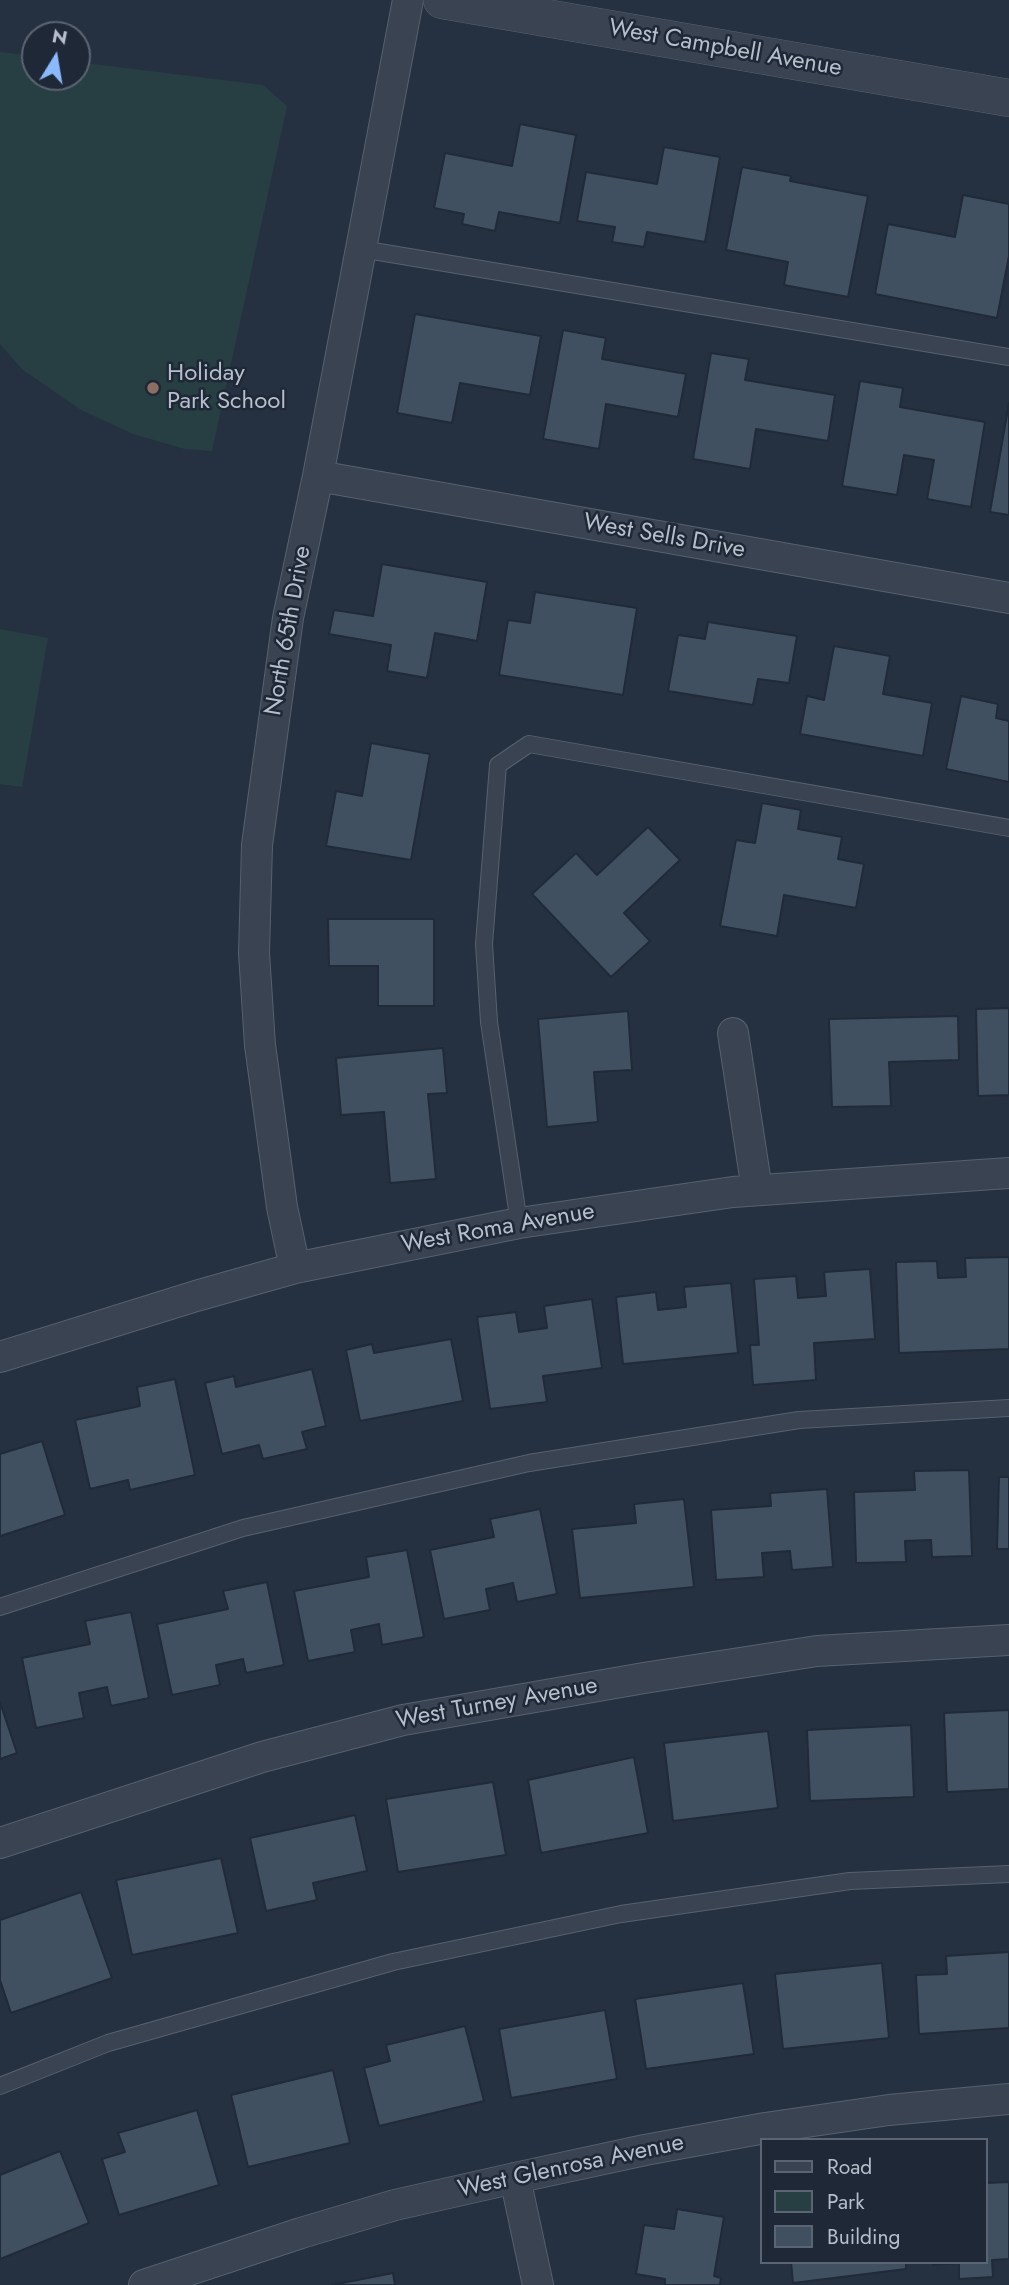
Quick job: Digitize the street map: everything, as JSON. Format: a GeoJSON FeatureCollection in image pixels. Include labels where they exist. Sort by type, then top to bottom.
{"type":"FeatureCollection","features":[{"type":"Feature","properties":{"kind":"street","name":"North 65th Drive"},"geometry":{"type":"LineString","coordinates":[[295,1268],[282,1207],[260,1045],[254,953],[257,845],[288,618],[318,476],[408,0]]}},
{"type":"Feature","properties":{"kind":"street","name":"West Campbell Avenue"},"geometry":{"type":"LineString","coordinates":[[442,0],[1009,98]]}},
{"type":"Feature","properties":{"kind":"street","name":"West Sells Drive"},"geometry":{"type":"LineString","coordinates":[[318,476],[1009,597]]}},
{"type":"Feature","properties":{"kind":"street"},"geometry":{"type":"LineString","coordinates":[[733,1033],[757,1191]]}},
{"type":"Feature","properties":{"kind":"street","name":"West Roma Avenue"},"geometry":{"type":"LineString","coordinates":[[0,1357],[295,1268],[519,1223],[733,1192],[1009,1173]]}},
{"type":"Feature","properties":{"kind":"street","name":"West Turney Avenue"},"geometry":{"type":"LineString","coordinates":[[0,1843],[262,1757],[403,1720],[817,1651],[1009,1640]]}},
{"type":"Feature","properties":{"kind":"street","name":"West Glenrosa Avenue"},"geometry":{"type":"LineString","coordinates":[[144,2285],[395,2205],[645,2150],[765,2128],[889,2110],[1009,2099]]}},
{"type":"Feature","properties":{"kind":"street"},"geometry":{"type":"LineString","coordinates":[[515,2178],[538,2285]]}},
{"type":"Feature","properties":{"kind":"lane"},"geometry":{"type":"LineString","coordinates":[[361,249],[1009,356]]}},
{"type":"Feature","properties":{"kind":"lane"},"geometry":{"type":"LineString","coordinates":[[519,1223],[489,1022],[484,944],[498,765],[529,744],[1009,828]]}},
{"type":"Feature","properties":{"kind":"lane"},"geometry":{"type":"LineString","coordinates":[[0,1606],[243,1528],[529,1463],[799,1420],[1009,1408]]}},
{"type":"Feature","properties":{"kind":"lane"},"geometry":{"type":"LineString","coordinates":[[0,2086],[108,2043],[393,1962],[581,1922],[850,1881],[1009,1874]]}},
{"type":"Feature","properties":{"kind":"green space"},"geometry":{"type":"Polygon","coordinates":[[[0,52],[21,54],[21,91],[91,91],[91,64],[263,85],[287,106],[212,451],[185,449],[133,434],[81,410],[23,370],[0,344],[0,52]]]}},
{"type":"Feature","properties":{"kind":"green space"},"geometry":{"type":"Polygon","coordinates":[[[0,629],[48,638],[22,787],[0,784],[0,629]]]}},
{"type":"Feature","properties":{"kind":"building"},"geometry":{"type":"Polygon","coordinates":[[[520,124],[576,135],[560,223],[499,212],[495,231],[462,224],[464,214],[434,208],[445,153],[512,166],[520,124]]]}},
{"type":"Feature","properties":{"kind":"building"},"geometry":{"type":"Polygon","coordinates":[[[664,147],[720,157],[705,242],[647,232],[644,247],[612,242],[615,227],[577,221],[586,172],[657,184],[664,147]]]}},
{"type":"Feature","properties":{"kind":"building"},"geometry":{"type":"Polygon","coordinates":[[[742,167],[791,176],[790,181],[868,196],[848,297],[784,285],[788,262],[726,250],[742,167]]]}},
{"type":"Feature","properties":{"kind":"building"},"geometry":{"type":"Polygon","coordinates":[[[963,195],[1009,204],[1009,256],[997,318],[875,294],[888,224],[955,237],[963,195]]]}},
{"type":"Feature","properties":{"kind":"building"},"geometry":{"type":"Polygon","coordinates":[[[415,314],[541,336],[530,395],[460,383],[452,423],[397,413],[415,314]]]}},
{"type":"Feature","properties":{"kind":"building"},"geometry":{"type":"Polygon","coordinates":[[[563,330],[606,338],[602,359],[686,374],[678,417],[606,404],[599,449],[543,439],[563,330]]]}},
{"type":"Feature","properties":{"kind":"building"},"geometry":{"type":"Polygon","coordinates":[[[711,353],[749,359],[745,380],[835,395],[828,441],[756,429],[750,469],[693,459],[711,353]]]}},
{"type":"Feature","properties":{"kind":"building"},"geometry":{"type":"Polygon","coordinates":[[[860,381],[903,388],[900,407],[985,422],[971,507],[927,499],[934,460],[904,455],[897,495],[842,486],[860,381]]]}},
{"type":"Feature","properties":{"kind":"building"},"geometry":{"type":"Polygon","coordinates":[[[1009,403],[1009,515],[990,512],[1009,403]]]}},
{"type":"Feature","properties":{"kind":"building"},"geometry":{"type":"Polygon","coordinates":[[[382,564],[487,582],[477,641],[435,633],[427,678],[387,671],[391,645],[329,634],[334,610],[373,616],[382,564]]]}},
{"type":"Feature","properties":{"kind":"building"},"geometry":{"type":"Polygon","coordinates":[[[535,592],[637,608],[623,695],[499,675],[508,620],[530,623],[535,592]]]}},
{"type":"Feature","properties":{"kind":"building"},"geometry":{"type":"Polygon","coordinates":[[[708,622],[797,636],[789,683],[758,679],[753,705],[668,691],[678,635],[705,639],[708,622]]]}},
{"type":"Feature","properties":{"kind":"building"},"geometry":{"type":"Polygon","coordinates":[[[834,646],[890,656],[883,694],[932,703],[923,756],[800,734],[807,696],[824,700],[834,646]]]}},
{"type":"Feature","properties":{"kind":"building"},"geometry":{"type":"Polygon","coordinates":[[[961,696],[998,704],[996,718],[1009,721],[1009,782],[946,769],[961,696]]]}},
{"type":"Feature","properties":{"kind":"building"},"geometry":{"type":"Polygon","coordinates":[[[371,743],[430,754],[411,860],[326,846],[336,791],[362,796],[371,743]]]}},
{"type":"Feature","properties":{"kind":"building"},"geometry":{"type":"Polygon","coordinates":[[[762,803],[801,810],[798,829],[842,837],[838,859],[864,864],[856,908],[784,895],[777,936],[720,926],[736,840],[755,843],[762,803]]]}},
{"type":"Feature","properties":{"kind":"building"},"geometry":{"type":"Polygon","coordinates":[[[648,827],[680,860],[624,913],[650,941],[611,977],[532,894],[576,853],[597,875],[648,827]]]}},
{"type":"Feature","properties":{"kind":"building"},"geometry":{"type":"Polygon","coordinates":[[[328,919],[434,919],[434,1006],[378,1006],[378,966],[329,966],[328,919]]]}},
{"type":"Feature","properties":{"kind":"building"},"geometry":{"type":"Polygon","coordinates":[[[1009,1008],[1009,1095],[978,1096],[976,1009],[1009,1008]]]}},
{"type":"Feature","properties":{"kind":"building"},"geometry":{"type":"Polygon","coordinates":[[[628,1011],[632,1070],[594,1072],[598,1122],[547,1127],[538,1019],[628,1011]]]}},
{"type":"Feature","properties":{"kind":"building"},"geometry":{"type":"Polygon","coordinates":[[[958,1016],[959,1060],[889,1062],[891,1106],[832,1107],[829,1019],[958,1016]]]}},
{"type":"Feature","properties":{"kind":"building"},"geometry":{"type":"Polygon","coordinates":[[[443,1048],[447,1093],[428,1094],[436,1179],[390,1183],[384,1112],[341,1115],[336,1058],[443,1048]]]}},
{"type":"Feature","properties":{"kind":"building"},"geometry":{"type":"Polygon","coordinates":[[[1009,1257],[1009,1349],[899,1353],[896,1262],[937,1261],[938,1278],[966,1277],[965,1258],[1009,1257]]]}},
{"type":"Feature","properties":{"kind":"building"},"geometry":{"type":"Polygon","coordinates":[[[870,1269],[875,1339],[814,1343],[816,1380],[753,1385],[750,1345],[759,1345],[754,1279],[796,1276],[798,1298],[826,1296],[824,1272],[870,1269]]]}},
{"type":"Feature","properties":{"kind":"building"},"geometry":{"type":"Polygon","coordinates":[[[731,1283],[738,1353],[623,1364],[616,1297],[656,1292],[658,1310],[686,1307],[684,1287],[731,1283]]]}},
{"type":"Feature","properties":{"kind":"building"},"geometry":{"type":"Polygon","coordinates":[[[592,1299],[602,1368],[543,1376],[547,1402],[490,1409],[477,1317],[516,1312],[519,1332],[547,1328],[544,1306],[592,1299]]]}},
{"type":"Feature","properties":{"kind":"building"},"geometry":{"type":"Polygon","coordinates":[[[451,1339],[463,1401],[360,1421],[346,1350],[372,1344],[374,1353],[451,1339]]]}},
{"type":"Feature","properties":{"kind":"building"},"geometry":{"type":"Polygon","coordinates":[[[312,1369],[326,1426],[302,1432],[307,1449],[263,1459],[259,1445],[222,1454],[205,1383],[234,1376],[236,1387],[312,1369]]]}},
{"type":"Feature","properties":{"kind":"building"},"geometry":{"type":"Polygon","coordinates":[[[175,1379],[195,1475],[130,1490],[128,1480],[90,1489],[75,1420],[140,1406],[137,1387],[175,1379]]]}},
{"type":"Feature","properties":{"kind":"building"},"geometry":{"type":"Polygon","coordinates":[[[42,1441],[65,1515],[0,1536],[0,1454],[42,1441]]]}},
{"type":"Feature","properties":{"kind":"building"},"geometry":{"type":"Polygon","coordinates":[[[969,1470],[972,1556],[932,1557],[931,1540],[905,1541],[906,1562],[856,1563],[854,1492],[915,1490],[914,1471],[969,1470]]]}},
{"type":"Feature","properties":{"kind":"building"},"geometry":{"type":"Polygon","coordinates":[[[999,1477],[1009,1477],[1009,1549],[997,1549],[999,1477]]]}},
{"type":"Feature","properties":{"kind":"building"},"geometry":{"type":"Polygon","coordinates":[[[827,1489],[833,1567],[792,1570],[790,1551],[762,1553],[764,1577],[716,1580],[711,1510],[771,1506],[770,1493],[827,1489]]]}},
{"type":"Feature","properties":{"kind":"building"},"geometry":{"type":"Polygon","coordinates":[[[684,1499],[694,1587],[580,1598],[572,1529],[636,1523],[634,1504],[684,1499]]]}},
{"type":"Feature","properties":{"kind":"building"},"geometry":{"type":"Polygon","coordinates":[[[540,1509],[557,1594],[517,1602],[513,1583],[486,1589],[490,1610],[444,1619],[430,1550],[494,1537],[490,1519],[540,1509]]]}},
{"type":"Feature","properties":{"kind":"building"},"geometry":{"type":"Polygon","coordinates":[[[407,1550],[424,1637],[382,1645],[379,1624],[351,1630],[355,1652],[308,1661],[294,1591],[369,1577],[366,1557],[407,1550]]]}},
{"type":"Feature","properties":{"kind":"building"},"geometry":{"type":"Polygon","coordinates":[[[267,1582],[284,1665],[246,1673],[243,1659],[216,1665],[220,1685],[172,1695],[157,1624],[228,1609],[223,1591],[267,1582]]]}},
{"type":"Feature","properties":{"kind":"building"},"geometry":{"type":"Polygon","coordinates":[[[131,1612],[149,1698],[111,1706],[107,1687],[79,1693],[84,1718],[36,1728],[22,1658],[90,1644],[85,1621],[131,1612]]]}},
{"type":"Feature","properties":{"kind":"building"},"geometry":{"type":"Polygon","coordinates":[[[0,1702],[17,1753],[0,1759],[0,1702]]]}},
{"type":"Feature","properties":{"kind":"building"},"geometry":{"type":"Polygon","coordinates":[[[1009,1710],[1009,1789],[947,1792],[944,1713],[1009,1710]]]}},
{"type":"Feature","properties":{"kind":"building"},"geometry":{"type":"Polygon","coordinates":[[[911,1725],[914,1797],[810,1801],[807,1730],[911,1725]]]}},
{"type":"Feature","properties":{"kind":"building"},"geometry":{"type":"Polygon","coordinates":[[[768,1731],[778,1808],[673,1821],[664,1743],[768,1731]]]}},
{"type":"Feature","properties":{"kind":"building"},"geometry":{"type":"Polygon","coordinates":[[[634,1757],[648,1833],[541,1853],[528,1780],[634,1757]]]}},
{"type":"Feature","properties":{"kind":"building"},"geometry":{"type":"Polygon","coordinates":[[[493,1782],[506,1855],[398,1872],[386,1799],[493,1782]]]}},
{"type":"Feature","properties":{"kind":"building"},"geometry":{"type":"Polygon","coordinates":[[[355,1815],[367,1871],[313,1883],[317,1900],[266,1911],[250,1838],[355,1815]]]}},
{"type":"Feature","properties":{"kind":"building"},"geometry":{"type":"Polygon","coordinates":[[[221,1858],[238,1933],[132,1955],[116,1880],[221,1858]]]}},
{"type":"Feature","properties":{"kind":"building"},"geometry":{"type":"Polygon","coordinates":[[[81,1892],[112,1978],[11,2013],[0,1980],[0,1920],[81,1892]]]}},
{"type":"Feature","properties":{"kind":"building"},"geometry":{"type":"Polygon","coordinates":[[[1009,1952],[1009,2028],[919,2034],[916,1975],[947,1974],[946,1956],[1009,1952]]]}},
{"type":"Feature","properties":{"kind":"building"},"geometry":{"type":"Polygon","coordinates":[[[882,1963],[889,2038],[783,2049],[775,1974],[882,1963]]]}},
{"type":"Feature","properties":{"kind":"building"},"geometry":{"type":"Polygon","coordinates":[[[743,1983],[754,2054],[646,2069],[635,1999],[743,1983]]]}},
{"type":"Feature","properties":{"kind":"building"},"geometry":{"type":"Polygon","coordinates":[[[605,2010],[617,2079],[511,2098],[499,2029],[605,2010]]]}},
{"type":"Feature","properties":{"kind":"building"},"geometry":{"type":"Polygon","coordinates":[[[465,2026],[484,2101],[379,2126],[364,2068],[390,2061],[386,2045],[465,2026]]]}},
{"type":"Feature","properties":{"kind":"building"},"geometry":{"type":"Polygon","coordinates":[[[333,2070],[350,2143],[248,2167],[231,2095],[333,2070]]]}},
{"type":"Feature","properties":{"kind":"building"},"geometry":{"type":"Polygon","coordinates":[[[197,2110],[219,2185],[119,2215],[102,2159],[125,2152],[118,2133],[197,2110]]]}},
{"type":"Feature","properties":{"kind":"building"},"geometry":{"type":"Polygon","coordinates":[[[60,2151],[89,2223],[0,2259],[0,2175],[60,2151]]]}},
{"type":"Feature","properties":{"kind":"building"},"geometry":{"type":"Polygon","coordinates":[[[1009,2182],[1009,2259],[992,2260],[993,2277],[959,2279],[959,2264],[988,2264],[988,2183],[1009,2182]]]}},
{"type":"Feature","properties":{"kind":"building"},"geometry":{"type":"Polygon","coordinates":[[[677,2209],[724,2217],[714,2276],[721,2278],[720,2285],[665,2285],[665,2279],[636,2274],[644,2225],[674,2229],[677,2209]]]}},
{"type":"Feature","properties":{"kind":"building"},"geometry":{"type":"Polygon","coordinates":[[[791,2264],[906,2264],[906,2269],[793,2283],[791,2264]]]}},
{"type":"Feature","properties":{"kind":"building"},"geometry":{"type":"Polygon","coordinates":[[[393,2273],[395,2285],[332,2285],[393,2273]]]}},
{"type":"Feature","properties":{"kind":"place","name":"Holiday Park School"},"geometry":{"type":"Point","coordinates":[153,388]}}]}
